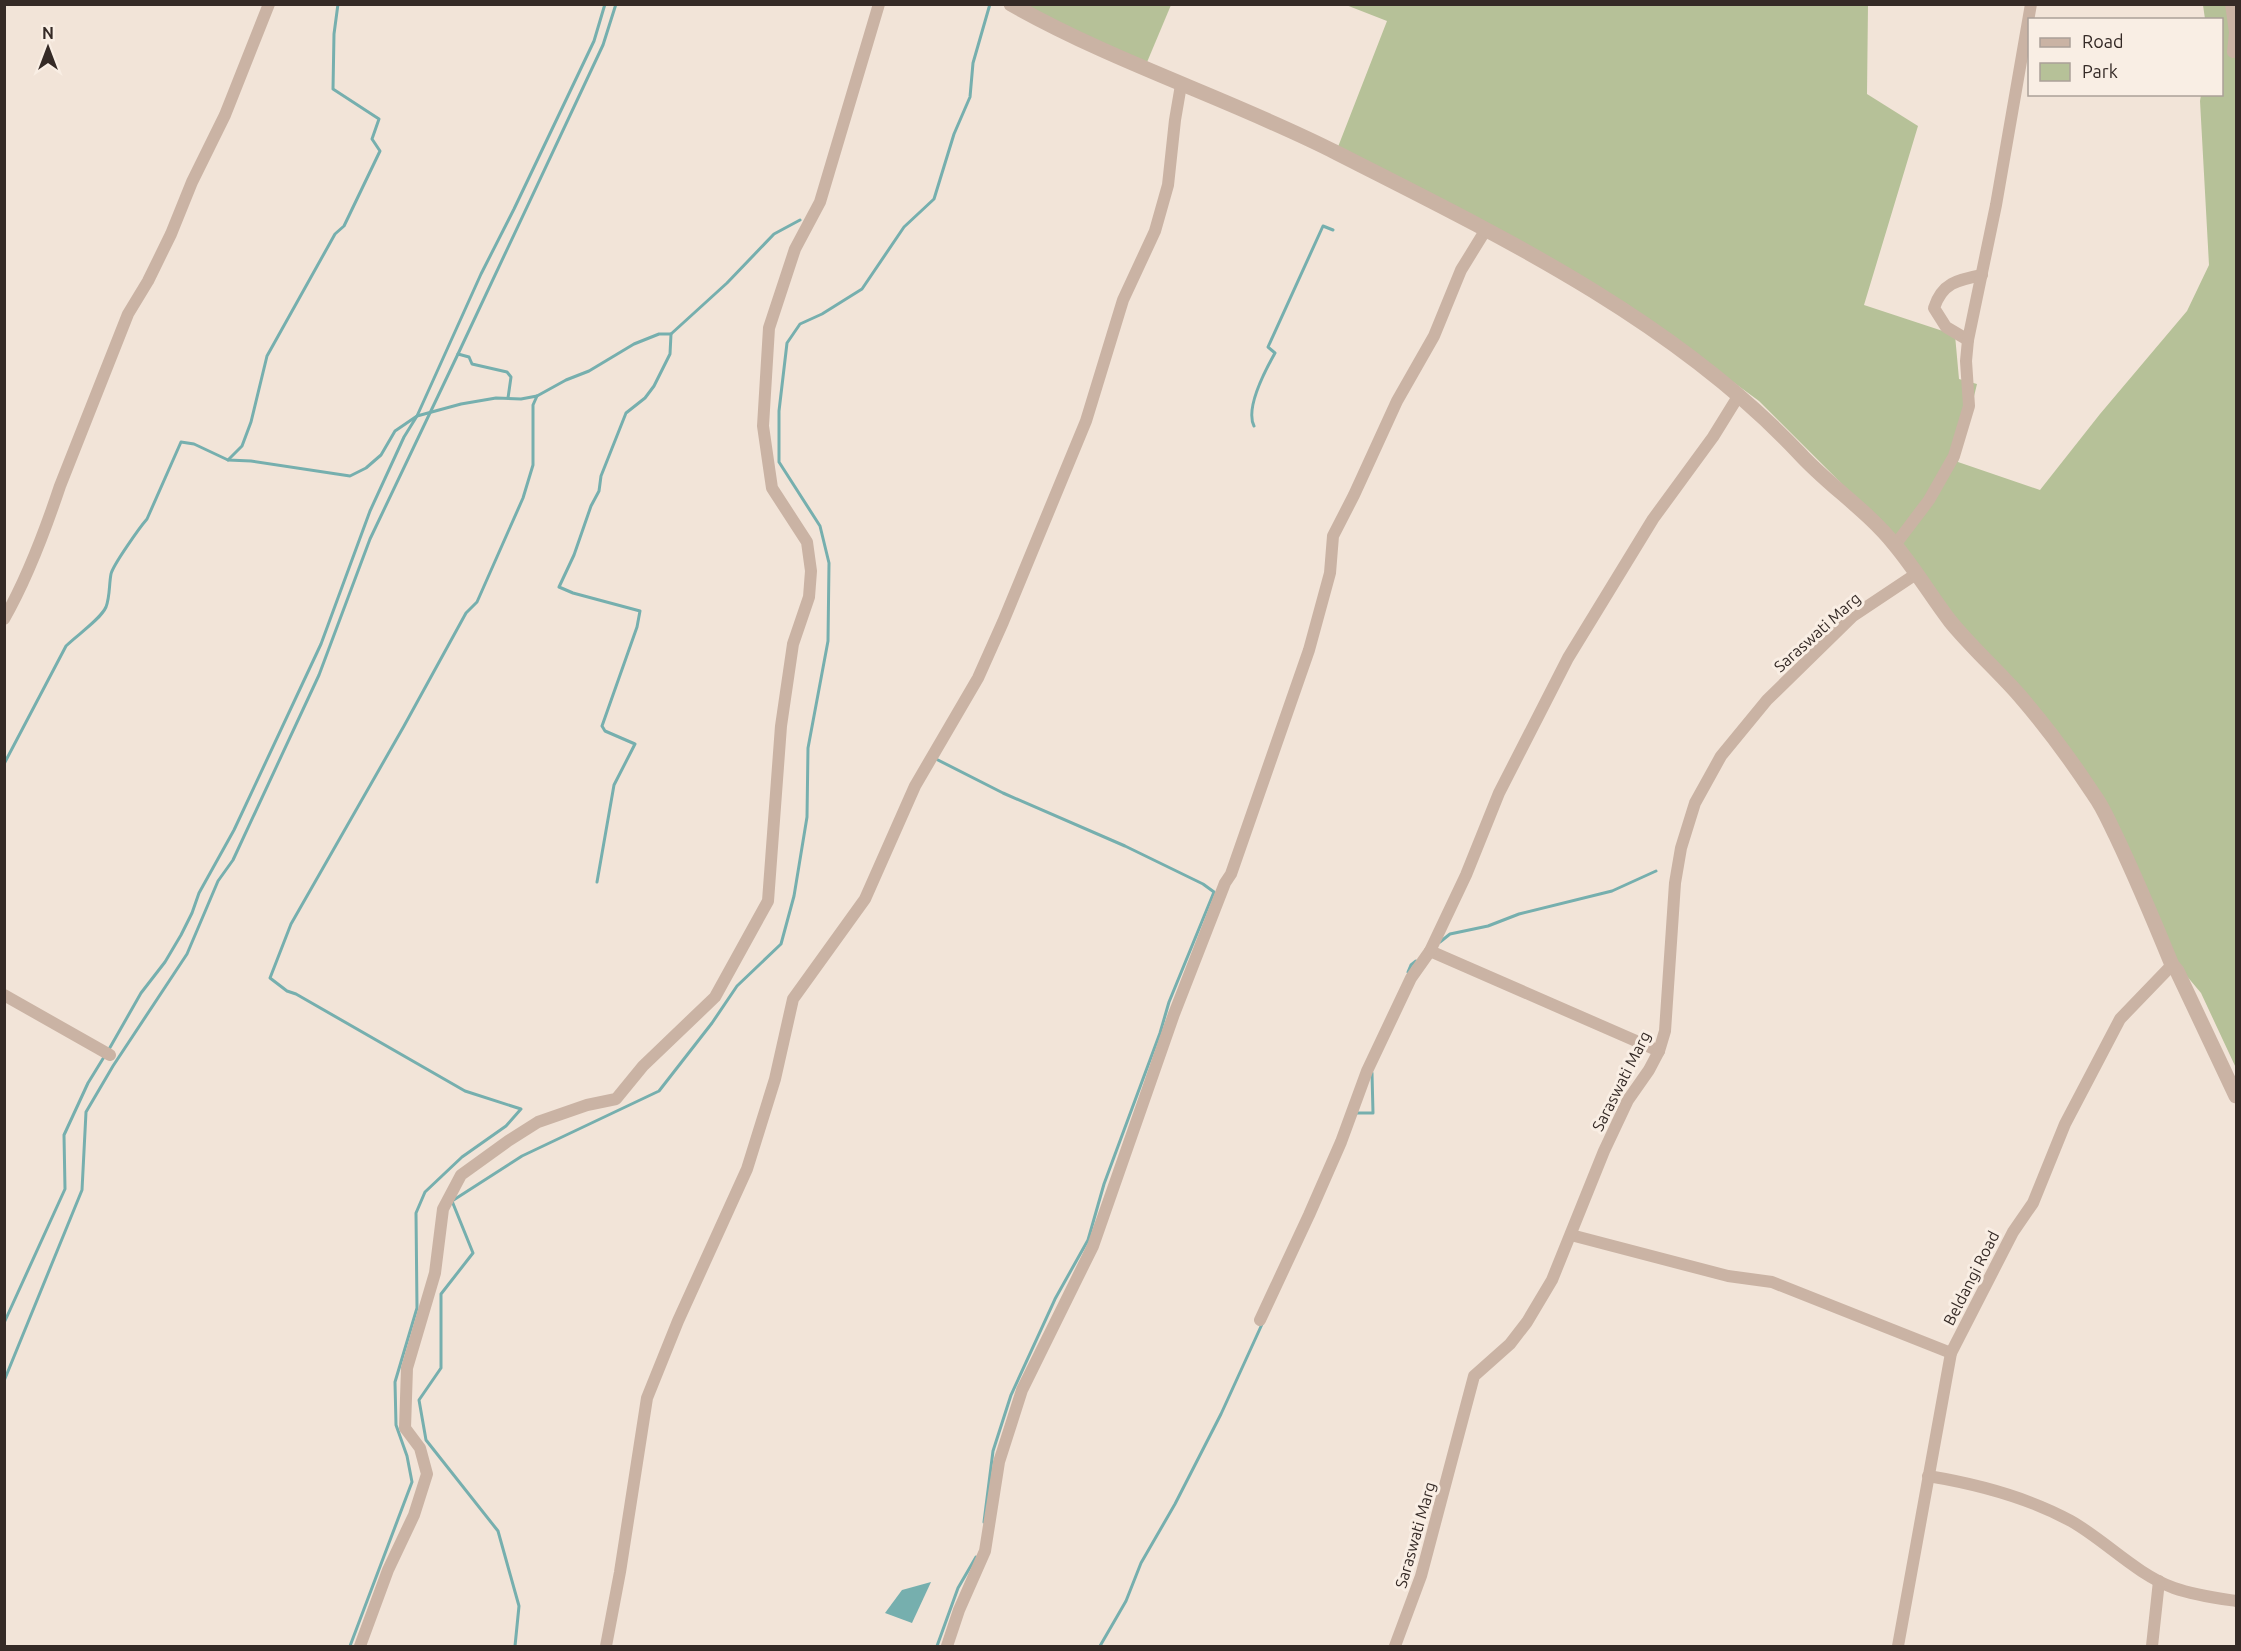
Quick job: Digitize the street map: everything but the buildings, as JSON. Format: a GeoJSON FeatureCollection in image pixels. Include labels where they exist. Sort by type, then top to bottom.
{"type":"FeatureCollection","features":[{"type":"Feature","properties":{"kind":"street"},"geometry":{"type":"LineString","coordinates":[[4,618],[14,601],[50,515],[128,314],[148,281],[171,234],[192,182],[225,115],[269,4]]}},
{"type":"Feature","properties":{"kind":"street"},"geometry":{"type":"LineString","coordinates":[[360,1647],[388,1570],[414,1515],[427,1474],[420,1448],[405,1428],[407,1368],[435,1274],[443,1209],[461,1175],[538,1122],[587,1105],[616,1099],[643,1066],[715,998],[768,901],[776,769],[781,726],[793,645],[810,597],[811,571],[807,542],[772,488],[763,426],[769,328],[795,249],[820,202],[879,4]]}},
{"type":"Feature","properties":{"kind":"street"},"geometry":{"type":"LineString","coordinates":[[1011,4],[1043,23],[1325,147],[1584,284],[1620,307],[1739,395],[1789,440],[1799,454],[1860,508],[1895,545],[1952,623],[2019,695],[2097,799],[2136,877],[2172,965],[2177,971],[2236,1096]]}},
{"type":"Feature","properties":{"kind":"street"},"geometry":{"type":"LineString","coordinates":[[2231,4],[2235,32],[2233,52]]}},
{"type":"Feature","properties":{"kind":"street"},"geometry":{"type":"LineString","coordinates":[[1895,545],[1929,500],[1954,456],[1969,406],[1966,362],[1968,340],[1996,205],[2028,21]]}},
{"type":"Feature","properties":{"kind":"street"},"geometry":{"type":"LineString","coordinates":[[606,1647],[647,1398],[678,1321],[747,1169],[775,1079],[793,999],[865,899],[915,786],[978,678],[1003,622],[1086,421],[1123,300],[1155,231],[1168,185],[1181,85]]}},
{"type":"Feature","properties":{"kind":"street"},"geometry":{"type":"LineString","coordinates":[[947,1647],[959,1610],[985,1551],[999,1462],[1022,1390],[1093,1246],[1116,1186],[1174,1014],[1225,883],[1231,874],[1261,791],[1312,639],[1330,573],[1333,536],[1397,401],[1434,336],[1461,270],[1485,231]]}},
{"type":"Feature","properties":{"kind":"street"},"geometry":{"type":"LineString","coordinates":[[1968,340],[1946,327],[1934,308],[1937,296],[1949,285],[1962,279],[1982,275]]}},
{"type":"Feature","properties":{"kind":"street"},"geometry":{"type":"LineString","coordinates":[[1260,1320],[1318,1194],[1377,1050],[1411,978],[1430,951],[1466,875],[1499,793],[1568,658],[1653,519],[1713,437],[1739,395]]}},
{"type":"Feature","properties":{"kind":"street","name":"Saraswati Marg"},"geometry":{"type":"LineString","coordinates":[[1395,1647],[1421,1576],[1474,1376],[1510,1344],[1527,1322],[1552,1280],[1600,1161],[1628,1100],[1659,1051],[1665,1031],[1675,883],[1695,803],[1721,756],[1767,700],[1853,616],[1916,574]]}},
{"type":"Feature","properties":{"kind":"street"},"geometry":{"type":"LineString","coordinates":[[1430,951],[1659,1051]]}},
{"type":"Feature","properties":{"kind":"street","name":"Beldangi Road"},"geometry":{"type":"LineString","coordinates":[[1898,1647],[1951,1353],[2013,1232],[2033,1203],[2065,1124],[2121,1019],[2172,965]]}},
{"type":"Feature","properties":{"kind":"street"},"geometry":{"type":"LineString","coordinates":[[4,995],[110,1055]]}},
{"type":"Feature","properties":{"kind":"street"},"geometry":{"type":"LineString","coordinates":[[1571,1235],[1728,1276],[1772,1282],[1951,1353]]}},
{"type":"Feature","properties":{"kind":"street"},"geometry":{"type":"LineString","coordinates":[[1928,1476],[2000,1492],[2056,1514],[2072,1522],[2159,1581],[2195,1594],[2236,1601]]}},
{"type":"Feature","properties":{"kind":"street"},"geometry":{"type":"LineString","coordinates":[[2152,1647],[2159,1581]]}},
{"type":"Feature","properties":{"kind":"green space"},"geometry":{"type":"Polygon","coordinates":[[[1013,5],[1171,5],[1145,67],[1013,5]]]}},
{"type":"Feature","properties":{"kind":"green space"},"geometry":{"type":"Polygon","coordinates":[[[1346,5],[1868,5],[1867,94],[1918,126],[1864,305],[1955,335],[1959,379],[1977,384],[1958,462],[2040,490],[2100,414],[2187,311],[2209,265],[2200,101],[2201,96],[2223,96],[2223,18],[2205,18],[2203,5],[2236,5],[2236,1068],[2201,993],[2170,956],[2110,818],[1842,484],[1759,401],[1627,304],[1557,263],[1336,152],[1387,21],[1346,5]]]}},
{"type":"Feature","properties":{"kind":"water"},"geometry":{"type":"Polygon","coordinates":[[[931,1582],[912,1623],[885,1613],[902,1590],[931,1582]]]}},
{"type":"Feature","properties":{"kind":"waterway"},"geometry":{"type":"LineString","coordinates":[[228,460],[242,446],[251,422],[267,356],[335,234],[344,226],[380,151],[372,139],[379,119],[333,89],[334,34],[338,4]]}},
{"type":"Feature","properties":{"kind":"waterway"},"geometry":{"type":"LineString","coordinates":[[108,1051],[141,993],[165,962],[181,935],[199,893],[234,830],[321,644],[370,511],[594,41],[605,4]]}},
{"type":"Feature","properties":{"kind":"waterway"},"geometry":{"type":"LineString","coordinates":[[508,398],[511,377],[507,372],[472,364],[469,357],[458,354],[603,45],[616,4]]}},
{"type":"Feature","properties":{"kind":"waterway"},"geometry":{"type":"LineString","coordinates":[[515,1646],[519,1606],[498,1531],[426,1440],[419,1400],[441,1368],[441,1294],[473,1253],[452,1201],[522,1156],[659,1091],[712,1023],[737,986],[781,944],[794,896],[807,817],[808,748],[828,641],[829,563],[820,526],[779,462],[779,411],[787,343],[800,324],[822,314],[862,289],[904,227],[934,199],[954,134],[970,97],[973,63],[990,4]]}},
{"type":"Feature","properties":{"kind":"waterway"},"geometry":{"type":"LineString","coordinates":[[4,764],[66,646],[94,622],[106,607],[113,569],[147,519],[181,442],[194,444],[228,460],[251,461],[350,476],[366,468],[381,455],[395,431],[417,416],[461,404],[496,398],[521,399],[537,396],[566,380],[589,371],[634,344],[659,334],[671,334],[727,283],[774,234],[800,220]]}},
{"type":"Feature","properties":{"kind":"waterway"},"geometry":{"type":"LineString","coordinates":[[1254,426],[1252,418],[1254,399],[1275,353],[1268,347],[1323,226],[1333,230]]}},
{"type":"Feature","properties":{"kind":"waterway"},"geometry":{"type":"LineString","coordinates":[[597,882],[614,785],[635,744],[605,731],[602,726],[637,627],[640,611],[559,587],[599,491],[601,476],[626,413],[645,398],[654,386],[670,354],[671,334]]}},
{"type":"Feature","properties":{"kind":"waterway"},"geometry":{"type":"LineString","coordinates":[[4,1381],[82,1190],[86,1112],[113,1066],[187,954],[218,881],[233,860],[319,675],[370,539],[458,354]]}},
{"type":"Feature","properties":{"kind":"waterway"},"geometry":{"type":"LineString","coordinates":[[350,1646],[412,1482],[407,1456],[396,1425],[395,1382],[417,1308],[416,1213],[425,1192],[462,1157],[506,1126],[521,1109],[465,1091],[287,991],[270,978],[291,924],[466,613],[477,602],[523,498],[533,465],[533,405],[537,396]]}},
{"type":"Feature","properties":{"kind":"waterway"},"geometry":{"type":"LineString","coordinates":[[936,759],[1003,793],[1125,846],[1203,884],[1214,892],[1169,1002],[1160,1033],[1104,1184],[1088,1240],[1055,1299],[1011,1395],[993,1451],[984,1522]]}},
{"type":"Feature","properties":{"kind":"waterway"},"geometry":{"type":"LineString","coordinates":[[1440,942],[1450,934],[1488,926],[1519,914],[1612,891],[1656,871]]}},
{"type":"Feature","properties":{"kind":"waterway"},"geometry":{"type":"LineString","coordinates":[[1408,972],[1416,961]]}},
{"type":"Feature","properties":{"kind":"waterway"},"geometry":{"type":"LineString","coordinates":[[4,1323],[65,1189],[64,1135],[88,1083],[104,1057]]}},
{"type":"Feature","properties":{"kind":"waterway"},"geometry":{"type":"LineString","coordinates":[[1356,1113],[1373,1113],[1372,1073]]}},
{"type":"Feature","properties":{"kind":"waterway"},"geometry":{"type":"LineString","coordinates":[[1100,1646],[1126,1601],[1141,1563],[1175,1504],[1221,1414],[1263,1322]]}},
{"type":"Feature","properties":{"kind":"waterway"},"geometry":{"type":"LineString","coordinates":[[937,1646],[958,1588],[976,1557]]}}]}
